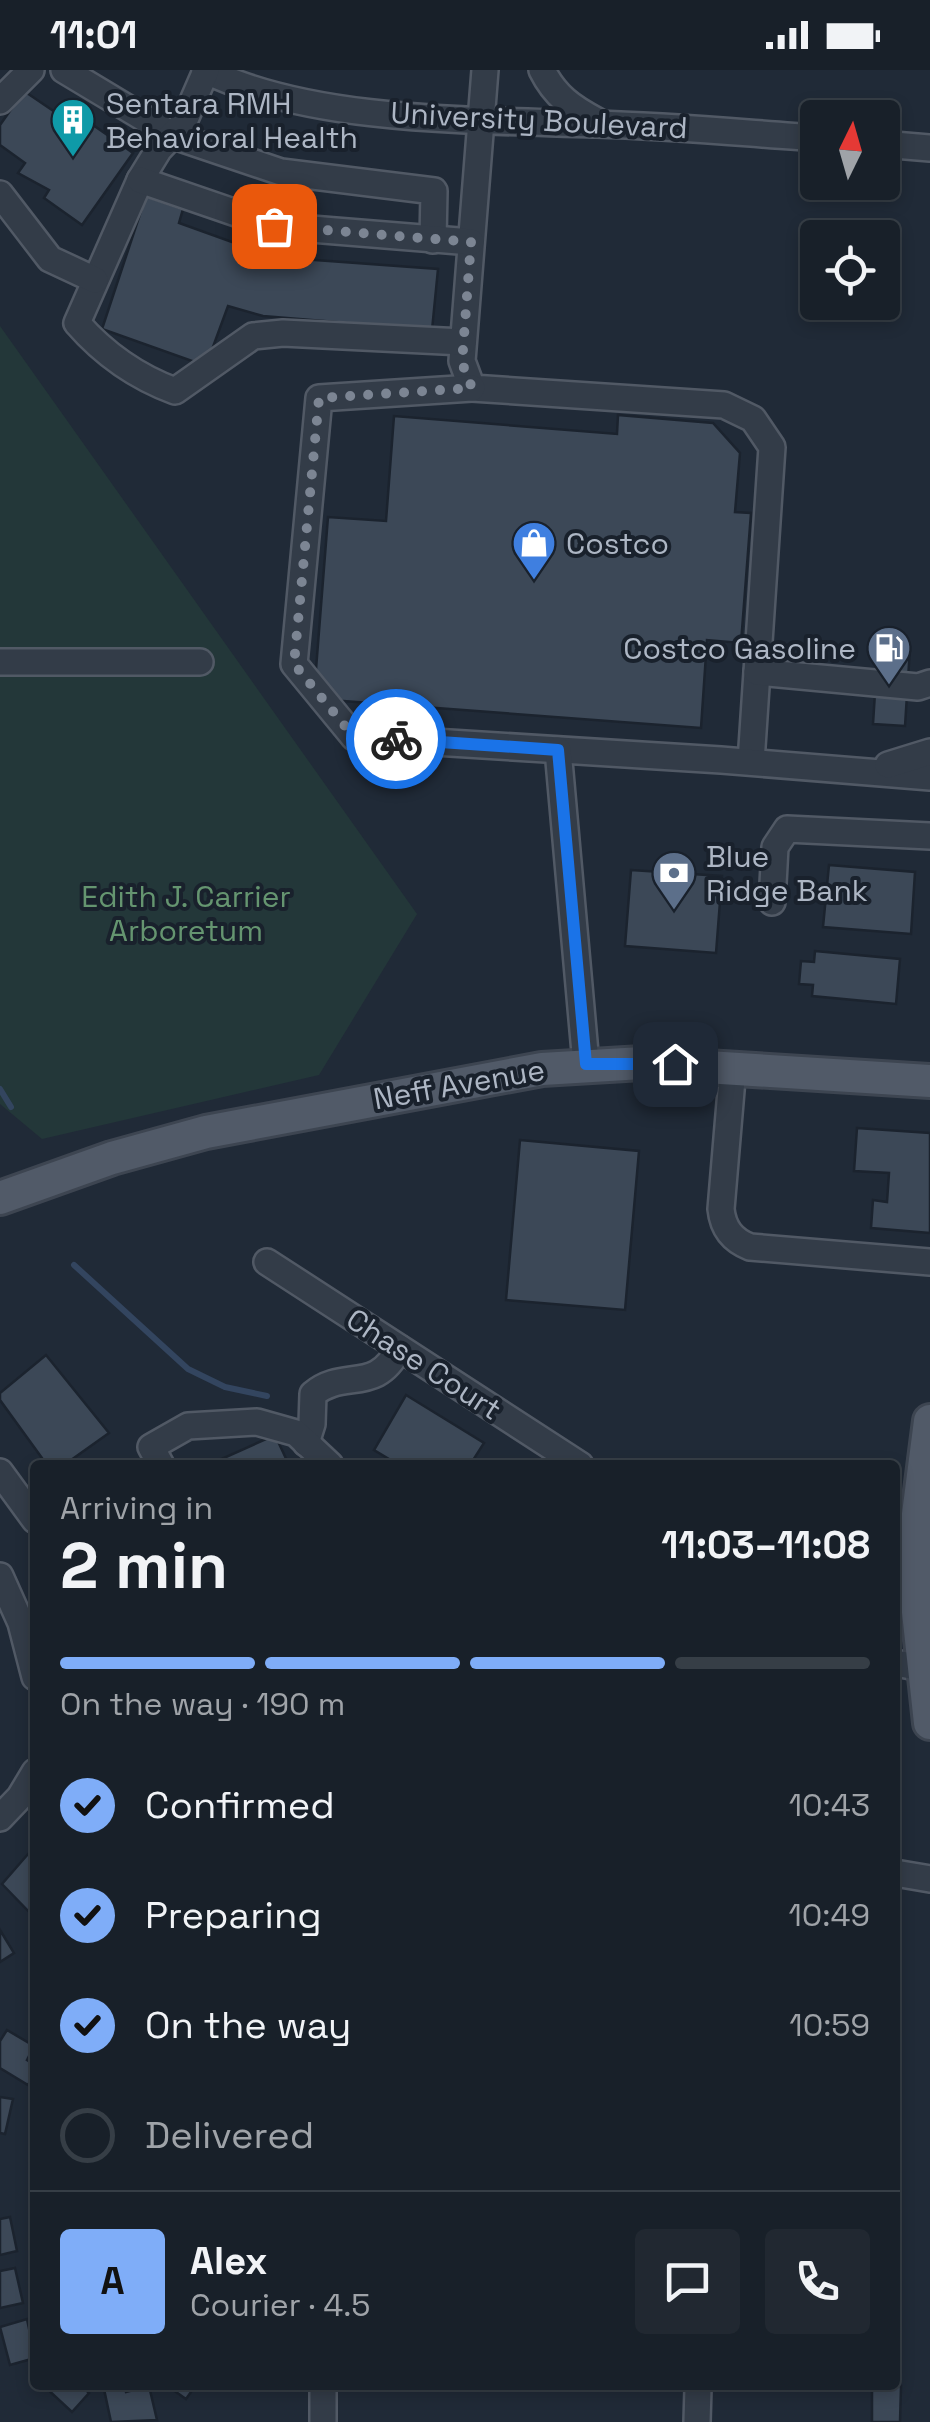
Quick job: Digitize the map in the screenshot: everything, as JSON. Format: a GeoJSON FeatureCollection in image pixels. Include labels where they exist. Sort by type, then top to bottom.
{"type":"FeatureCollection","features":[{"type":"Feature","properties":{"kind":"main road","name":"Neff Avenue"},"geometry":{"type":"LineString","coordinates":[[0,1198],[112,1158],[206,1132],[520,1072],[642,1062],[930,1081]]}},
{"type":"Feature","properties":{"kind":"main road"},"geometry":{"type":"LineString","coordinates":[[930,1421],[919,1504],[908,1665],[930,1723]]}},
{"type":"Feature","properties":{"kind":"street"},"geometry":{"type":"LineString","coordinates":[[0,101],[31,70]]}},
{"type":"Feature","properties":{"kind":"street"},"geometry":{"type":"LineString","coordinates":[[64,70],[174,136],[282,172],[434,190],[433,240]]}},
{"type":"Feature","properties":{"kind":"street"},"geometry":{"type":"LineString","coordinates":[[206,70],[174,136],[158,148],[140,180],[77,323],[95,344],[147,381],[174,391],[254,336],[283,332],[463,342]]}},
{"type":"Feature","properties":{"kind":"street","name":"University Boulevard"},"geometry":{"type":"LineString","coordinates":[[206,70],[276,96],[332,107],[481,120],[800,137]]}},
{"type":"Feature","properties":{"kind":"street"},"geometry":{"type":"LineString","coordinates":[[472,388],[464,370],[463,342],[485,70]]}},
{"type":"Feature","properties":{"kind":"street"},"geometry":{"type":"LineString","coordinates":[[542,70],[549,85],[568,105],[602,124]]}},
{"type":"Feature","properties":{"kind":"street"},"geometry":{"type":"LineString","coordinates":[[900,146],[930,148]]}},
{"type":"Feature","properties":{"kind":"street"},"geometry":{"type":"LineString","coordinates":[[140,180],[274,226],[471,242]]}},
{"type":"Feature","properties":{"kind":"street"},"geometry":{"type":"LineString","coordinates":[[0,194],[50,259],[95,280]]}},
{"type":"Feature","properties":{"kind":"street"},"geometry":{"type":"LineString","coordinates":[[751,762],[772,452],[770,440],[758,423],[724,405],[472,388],[319,398],[294,664],[354,737],[930,777]]}},
{"type":"Feature","properties":{"kind":"street"},"geometry":{"type":"LineString","coordinates":[[0,662],[200,662]]}},
{"type":"Feature","properties":{"kind":"street"},"geometry":{"type":"LineString","coordinates":[[757,672],[918,687],[930,683]]}},
{"type":"Feature","properties":{"kind":"street"},"geometry":{"type":"LineString","coordinates":[[558,750],[586,1064]]}},
{"type":"Feature","properties":{"kind":"street"},"geometry":{"type":"LineString","coordinates":[[853,770],[904,762],[930,752]]}},
{"type":"Feature","properties":{"kind":"street"},"geometry":{"type":"LineString","coordinates":[[772,902],[775,847],[786,829],[930,836]]}},
{"type":"Feature","properties":{"kind":"street"},"geometry":{"type":"LineString","coordinates":[[733,1067],[721,1209],[732,1236],[750,1247],[930,1262]]}},
{"type":"Feature","properties":{"kind":"street","name":"Chase Court"},"geometry":{"type":"LineString","coordinates":[[267,1262],[572,1460]]}},
{"type":"Feature","properties":{"kind":"street"},"geometry":{"type":"LineString","coordinates":[[306,1443],[312,1424],[313,1394],[322,1386],[358,1382],[384,1371],[399,1348]]}},
{"type":"Feature","properties":{"kind":"street"},"geometry":{"type":"LineString","coordinates":[[158,1460],[152,1447],[188,1426],[257,1422],[285,1428],[325,1460]]}},
{"type":"Feature","properties":{"kind":"street"},"geometry":{"type":"LineString","coordinates":[[0,1472],[30,1513]]}},
{"type":"Feature","properties":{"kind":"street"},"geometry":{"type":"LineString","coordinates":[[0,1576],[30,1660]]}},
{"type":"Feature","properties":{"kind":"street"},"geometry":{"type":"LineString","coordinates":[[0,1818],[30,1780]]}},
{"type":"Feature","properties":{"kind":"street"},"geometry":{"type":"LineString","coordinates":[[900,1874],[930,1879]]}},
{"type":"Feature","properties":{"kind":"street"},"geometry":{"type":"LineString","coordinates":[[322,2390],[322,2422]]}},
{"type":"Feature","properties":{"kind":"street"},"geometry":{"type":"LineString","coordinates":[[697,2422],[698,2390]]}},
{"type":"Feature","properties":{"kind":"green space","name":"Edith J. Carrier Arboretum"},"geometry":{"type":"Polygon","coordinates":[[[0,326],[417,914],[319,1075],[42,1139],[0,1104],[0,326]]]}},
{"type":"Feature","properties":{"kind":"building","name":"Sentara RMH Behavioral Health"},"geometry":{"type":"Polygon","coordinates":[[[24,91],[86,133],[93,125],[133,153],[82,225],[44,198],[49,190],[18,173],[25,163],[0,145],[0,125],[24,91]]]}},
{"type":"Feature","properties":{"kind":"building"},"geometry":{"type":"Polygon","coordinates":[[[146,196],[183,209],[179,223],[274,257],[438,269],[432,330],[263,316],[228,306],[206,366],[102,329],[146,196]]]}},
{"type":"Feature","properties":{"kind":"building","name":"Costco"},"geometry":{"type":"Polygon","coordinates":[[[618,415],[713,423],[740,453],[735,512],[751,513],[741,643],[707,640],[701,728],[330,700],[315,682],[328,517],[386,521],[394,416],[617,434],[618,415]]]}},
{"type":"Feature","properties":{"kind":"building"},"geometry":{"type":"Polygon","coordinates":[[[878,646],[910,648],[905,726],[873,724],[878,646]]]}},
{"type":"Feature","properties":{"kind":"building"},"geometry":{"type":"Polygon","coordinates":[[[829,865],[915,872],[911,934],[823,927],[829,865]]]}},
{"type":"Feature","properties":{"kind":"building","name":"Blue Ridge Bank"},"geometry":{"type":"Polygon","coordinates":[[[631,870],[722,876],[716,953],[625,946],[631,870]]]}},
{"type":"Feature","properties":{"kind":"building"},"geometry":{"type":"Polygon","coordinates":[[[815,951],[900,959],[896,1004],[812,996],[813,985],[799,984],[801,961],[814,962],[815,951]]]}},
{"type":"Feature","properties":{"kind":"building"},"geometry":{"type":"Polygon","coordinates":[[[857,1128],[930,1133],[930,1233],[871,1228],[873,1200],[887,1202],[889,1173],[854,1171],[857,1128]]]}},
{"type":"Feature","properties":{"kind":"building"},"geometry":{"type":"Polygon","coordinates":[[[520,1140],[639,1151],[625,1310],[506,1300],[520,1140]]]}},
{"type":"Feature","properties":{"kind":"building"},"geometry":{"type":"Polygon","coordinates":[[[46,1355],[109,1433],[71,1460],[43,1460],[0,1400],[0,1393],[46,1355]]]}},
{"type":"Feature","properties":{"kind":"building"},"geometry":{"type":"Polygon","coordinates":[[[406,1395],[484,1443],[473,1460],[391,1460],[374,1450],[406,1395]]]}},
{"type":"Feature","properties":{"kind":"building"},"geometry":{"type":"Polygon","coordinates":[[[275,1435],[287,1460],[219,1460],[275,1435]]]}},
{"type":"Feature","properties":{"kind":"building"},"geometry":{"type":"Polygon","coordinates":[[[30,1852],[30,1913],[2,1884],[30,1852]]]}},
{"type":"Feature","properties":{"kind":"building"},"geometry":{"type":"Polygon","coordinates":[[[0,1930],[14,1953],[0,1962],[0,1930]]]}},
{"type":"Feature","properties":{"kind":"building"},"geometry":{"type":"Polygon","coordinates":[[[7,2030],[30,2044],[28,2085],[0,2068],[0,2041],[7,2030]]]}},
{"type":"Feature","properties":{"kind":"building"},"geometry":{"type":"Polygon","coordinates":[[[0,2097],[13,2099],[5,2134],[0,2133],[0,2097]]]}},
{"type":"Feature","properties":{"kind":"building"},"geometry":{"type":"Polygon","coordinates":[[[10,2217],[17,2251],[0,2255],[0,2219],[10,2217]]]}},
{"type":"Feature","properties":{"kind":"building"},"geometry":{"type":"Polygon","coordinates":[[[15,2268],[23,2303],[0,2308],[0,2271],[15,2268]]]}},
{"type":"Feature","properties":{"kind":"building"},"geometry":{"type":"Polygon","coordinates":[[[27,2319],[30,2359],[10,2365],[0,2327],[27,2319]]]}},
{"type":"Feature","properties":{"kind":"building"},"geometry":{"type":"Polygon","coordinates":[[[901,2386],[900,2422],[872,2422],[872,2390],[900,2390],[901,2386]]]}},
{"type":"Feature","properties":{"kind":"building"},"geometry":{"type":"Polygon","coordinates":[[[48,2390],[86,2390],[89,2393],[72,2412],[48,2390]]]}},
{"type":"Feature","properties":{"kind":"building"},"geometry":{"type":"Polygon","coordinates":[[[104,2390],[150,2390],[157,2420],[111,2422],[104,2390]]]}},
{"type":"Feature","properties":{"kind":"building"},"geometry":{"type":"Polygon","coordinates":[[[173,2390],[192,2390],[186,2399],[173,2390]]]}},
{"type":"Feature","properties":{"kind":"waterway"},"geometry":{"type":"LineString","coordinates":[[0,1089],[11,1107]]}},
{"type":"Feature","properties":{"kind":"waterway"},"geometry":{"type":"LineString","coordinates":[[74,1265],[188,1369],[225,1387],[267,1396]]}},
{"type":"Feature","properties":{"kind":"way so far"},"geometry":{"type":"LineString","coordinates":[[274,226],[471,242],[462,363],[472,388],[319,398],[294,664],[354,737],[396,739]]}},
{"type":"Feature","properties":{"kind":"place","name":"Sentara RMH Behavioral Health"},"geometry":{"type":"Point","coordinates":[73,158]}},
{"type":"Feature","properties":{"kind":"place","name":"Costco"},"geometry":{"type":"Point","coordinates":[534,581]}},
{"type":"Feature","properties":{"kind":"place","name":"Costco Gasoline"},"geometry":{"type":"Point","coordinates":[889,686]}},
{"type":"Feature","properties":{"kind":"place","name":"Blue Ridge Bank"},"geometry":{"type":"Point","coordinates":[674,911]}},
{"type":"Feature","properties":{"kind":"route"},"geometry":{"type":"LineString","coordinates":[[396,739],[558,750],[586,1064],[675,1064]]}}]}
